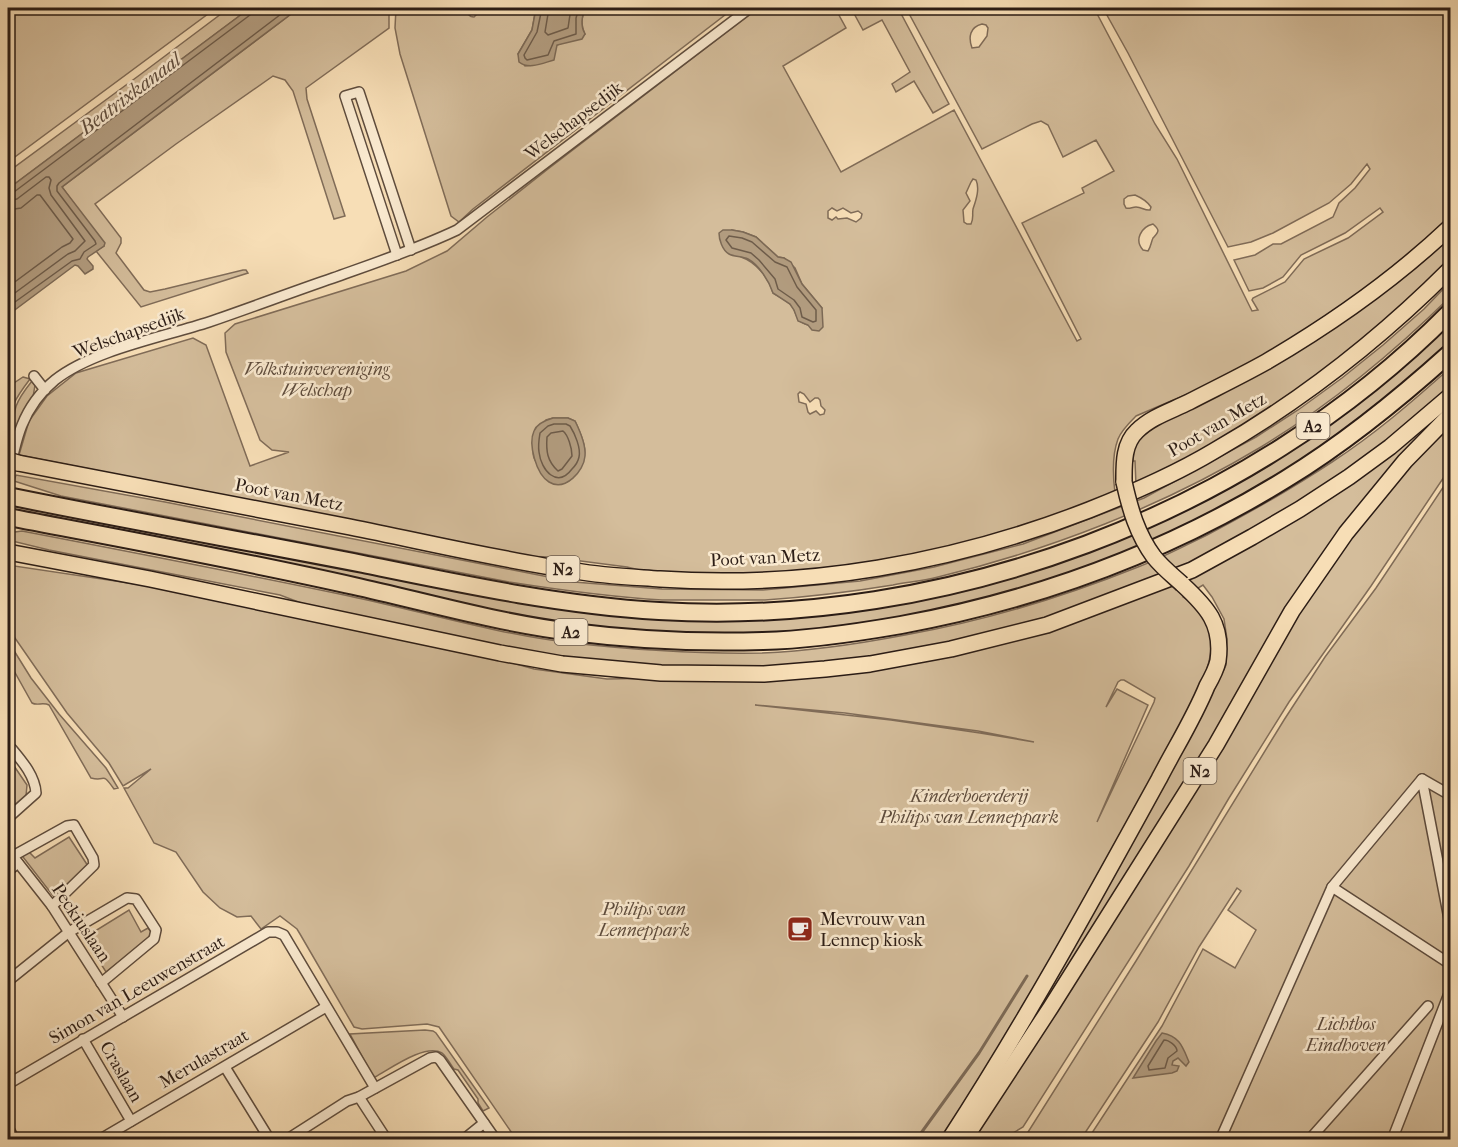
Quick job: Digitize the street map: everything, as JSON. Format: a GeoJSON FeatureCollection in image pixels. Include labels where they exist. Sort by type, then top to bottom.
{"type":"FeatureCollection","features":[{"type":"Feature","properties":{"kind":"highway","name":"N2"},"geometry":{"type":"LineString","coordinates":[[949,1140],[1007,1048],[1094,898],[1197,707],[1217,663],[1219,640],[1214,621],[1200,601],[1155,558],[1136,527],[1124,482],[1124,462],[1134,433],[1147,422],[1265,362],[1354,306],[1450,227]]}},
{"type":"Feature","properties":{"kind":"highway","name":"Poot van Metz"},"geometry":{"type":"LineString","coordinates":[[13,462],[352,527],[480,555],[580,572],[664,579],[721,580],[787,579],[861,571],[932,558],[998,541],[1066,519],[1158,481],[1247,432],[1334,372],[1414,305],[1450,269]]}},
{"type":"Feature","properties":{"kind":"highway","name":"A2"},"geometry":{"type":"LineString","coordinates":[[9,492],[434,579],[573,603],[662,611],[764,612],[852,603],[937,589],[1029,565],[1158,515],[1244,470],[1310,428],[1355,396],[1395,363],[1450,312]]}},
{"type":"Feature","properties":{"kind":"highway","name":"A2"},"geometry":{"type":"LineString","coordinates":[[8,517],[289,572],[506,621],[571,632],[703,641],[765,641],[822,637],[945,617],[992,606],[1086,576],[1163,545],[1236,508],[1305,467],[1393,403],[1450,353]]}},
{"type":"Feature","properties":{"kind":"highway"},"geometry":{"type":"LineString","coordinates":[[8,552],[150,579],[488,651],[562,664],[636,672],[671,673],[764,674],[825,669],[951,650],[1047,625],[1192,570],[1300,509],[1339,483],[1390,447],[1450,396]]}},
{"type":"Feature","properties":{"kind":"highway","name":"N2"},"geometry":{"type":"LineString","coordinates":[[964,1140],[1051,1007],[1216,745],[1292,610],[1346,533],[1405,461],[1450,415]]}},
{"type":"Feature","properties":{"kind":"street","name":"Welschapsedijk"},"geometry":{"type":"LineString","coordinates":[[9,492],[22,423],[32,405],[56,380],[110,353],[208,322],[398,255],[457,230],[750,8]]}},
{"type":"Feature","properties":{"kind":"street"},"geometry":{"type":"LineString","coordinates":[[398,255],[345,96],[359,92],[411,250]]}},
{"type":"Feature","properties":{"kind":"street"},"geometry":{"type":"LineString","coordinates":[[34,376],[45,390]]}},
{"type":"Feature","properties":{"kind":"street"},"geometry":{"type":"LineString","coordinates":[[8,751],[12,749],[21,760],[35,784],[36,793],[8,818]]}},
{"type":"Feature","properties":{"kind":"street"},"geometry":{"type":"LineString","coordinates":[[1422,779],[1450,795]]}},
{"type":"Feature","properties":{"kind":"street"},"geometry":{"type":"LineString","coordinates":[[1220,1140],[1332,887],[1422,779]]}},
{"type":"Feature","properties":{"kind":"street"},"geometry":{"type":"LineString","coordinates":[[1422,779],[1450,924]]}},
{"type":"Feature","properties":{"kind":"street"},"geometry":{"type":"LineString","coordinates":[[8,871],[13,856],[67,826],[74,825],[93,858],[94,865],[52,906]]}},
{"type":"Feature","properties":{"kind":"street","name":"Peckiuslaan"},"geometry":{"type":"LineString","coordinates":[[13,856],[52,906],[123,1017]]}},
{"type":"Feature","properties":{"kind":"street"},"geometry":{"type":"LineString","coordinates":[[1332,887],[1450,964]]}},
{"type":"Feature","properties":{"kind":"street"},"geometry":{"type":"LineString","coordinates":[[8,981],[69,932],[127,898],[135,899],[156,930],[154,939],[101,983]]}},
{"type":"Feature","properties":{"kind":"street","name":"Simon van Leeuwenstraat"},"geometry":{"type":"LineString","coordinates":[[8,1084],[268,932],[284,935],[326,1007]]}},
{"type":"Feature","properties":{"kind":"street"},"geometry":{"type":"LineString","coordinates":[[1392,1140],[1450,991]]}},
{"type":"Feature","properties":{"kind":"street"},"geometry":{"type":"LineString","coordinates":[[1309,1140],[1428,1006]]}},
{"type":"Feature","properties":{"kind":"street"},"geometry":{"type":"LineString","coordinates":[[326,1007],[375,1088]]}},
{"type":"Feature","properties":{"kind":"street","name":"Merulastraat"},"geometry":{"type":"LineString","coordinates":[[99,1140],[326,1007]]}},
{"type":"Feature","properties":{"kind":"street","name":"Craslaan"},"geometry":{"type":"LineString","coordinates":[[83,1039],[131,1121]]}},
{"type":"Feature","properties":{"kind":"street"},"geometry":{"type":"LineString","coordinates":[[286,1140],[347,1101],[436,1057],[496,1140]]}},
{"type":"Feature","properties":{"kind":"street"},"geometry":{"type":"LineString","coordinates":[[225,1066],[270,1140]]}},
{"type":"Feature","properties":{"kind":"street"},"geometry":{"type":"LineString","coordinates":[[358,1097],[387,1140]]}},
{"type":"Feature","properties":{"kind":"street"},"geometry":{"type":"LineString","coordinates":[[463,1140],[484,1123]]}},
{"type":"Feature","properties":{"kind":"green space"},"geometry":{"type":"Polygon","coordinates":[[[8,8],[216,8],[8,162],[8,8]]]}},
{"type":"Feature","properties":{"kind":"green space"},"geometry":{"type":"Polygon","coordinates":[[[229,8],[250,8],[8,189],[8,172],[229,8]]]}},
{"type":"Feature","properties":{"kind":"green space"},"geometry":{"type":"Polygon","coordinates":[[[299,8],[389,8],[389,28],[306,88],[307,99],[345,216],[334,219],[293,91],[285,80],[273,76],[95,204],[121,238],[116,253],[144,290],[150,292],[165,289],[243,270],[248,273],[141,307],[96,251],[104,246],[62,187],[299,8]]]}},
{"type":"Feature","properties":{"kind":"green space"},"geometry":{"type":"Polygon","coordinates":[[[396,8],[468,8],[468,14],[474,17],[477,14],[477,8],[536,8],[532,30],[518,54],[525,66],[533,65],[557,45],[585,34],[582,21],[585,8],[734,8],[459,222],[451,216],[400,54],[395,28],[396,8]]]}},
{"type":"Feature","properties":{"kind":"green space","name":"Volkstuinvereniging Welschap"},"geometry":{"type":"Polygon","coordinates":[[[758,8],[835,8],[846,28],[783,66],[841,172],[954,110],[1077,341],[1081,339],[1022,223],[1084,193],[1082,188],[1114,171],[1096,140],[1063,157],[1048,125],[1041,121],[982,149],[906,8],[1094,8],[1155,124],[1177,159],[1252,311],[1258,310],[1253,298],[1285,282],[1304,259],[1348,238],[1383,212],[1380,208],[1345,233],[1301,255],[1283,277],[1263,288],[1249,291],[1234,260],[1255,255],[1273,244],[1281,244],[1333,217],[1339,203],[1370,169],[1367,164],[1351,184],[1329,203],[1273,233],[1251,242],[1228,247],[1103,8],[1169,8],[1172,12],[1177,12],[1180,8],[1450,8],[1450,219],[1391,270],[1307,329],[1197,390],[1136,416],[1121,433],[1116,445],[1115,493],[1017,529],[929,554],[858,566],[766,575],[656,574],[627,567],[550,557],[520,556],[19,455],[29,421],[47,396],[76,373],[193,338],[206,345],[250,466],[289,452],[272,450],[260,440],[226,352],[225,333],[235,324],[406,271],[447,251],[548,169],[758,8]],[[986,25],[975,27],[970,36],[972,48],[979,47],[987,36],[986,25]],[[973,179],[966,193],[970,201],[963,210],[964,222],[971,224],[978,191],[976,180],[973,179]],[[1135,195],[1124,199],[1126,208],[1138,207],[1150,210],[1148,203],[1135,195]],[[832,208],[828,211],[828,218],[832,220],[836,217],[838,219],[847,218],[856,222],[862,214],[858,211],[851,213],[843,208],[837,211],[832,208]],[[1153,224],[1140,234],[1139,242],[1143,250],[1148,251],[1158,230],[1153,224]],[[732,230],[741,257],[747,259],[761,271],[773,293],[790,304],[798,319],[808,325],[822,308],[802,284],[795,268],[784,258],[778,257],[756,237],[732,230]],[[800,392],[799,402],[806,404],[810,414],[816,411],[820,415],[824,414],[825,410],[818,398],[810,402],[800,392]],[[568,418],[546,420],[533,455],[540,467],[556,484],[572,479],[581,467],[585,454],[583,441],[575,421],[568,418]]]}},
{"type":"Feature","properties":{"kind":"green space"},"geometry":{"type":"Polygon","coordinates":[[[851,8],[898,8],[949,104],[933,113],[914,81],[896,92],[892,84],[910,72],[882,20],[863,30],[851,8]]]}},
{"type":"Feature","properties":{"kind":"green space"},"geometry":{"type":"Polygon","coordinates":[[[1450,234],[1450,259],[1414,297],[1373,333],[1290,396],[1204,449],[1136,485],[1134,447],[1144,432],[1269,364],[1450,234]]]}},
{"type":"Feature","properties":{"kind":"green space"},"geometry":{"type":"Polygon","coordinates":[[[1450,282],[1450,297],[1360,377],[1287,431],[1224,468],[1145,507],[1064,540],[1022,554],[932,578],[861,590],[765,600],[662,600],[566,590],[509,582],[61,496],[14,481],[16,475],[574,582],[662,589],[763,590],[860,581],[934,567],[1023,544],[1144,498],[1256,437],[1298,410],[1383,345],[1424,309],[1450,282]]]}},
{"type":"Feature","properties":{"kind":"green space"},"geometry":{"type":"Polygon","coordinates":[[[1450,321],[1450,344],[1411,381],[1325,446],[1233,502],[1163,538],[1037,586],[943,611],[867,624],[764,634],[662,633],[572,626],[507,615],[9,511],[9,505],[509,599],[763,618],[820,616],[940,596],[1032,572],[1156,522],[1223,489],[1450,321]]]}},
{"type":"Feature","properties":{"kind":"green space"},"geometry":{"type":"Polygon","coordinates":[[[1450,368],[1450,389],[1387,442],[1297,504],[1188,565],[1046,618],[950,644],[870,658],[764,669],[660,667],[567,659],[500,648],[309,606],[280,595],[8,540],[8,533],[22,531],[308,587],[516,634],[572,643],[643,650],[715,653],[762,653],[816,649],[905,635],[994,615],[1081,588],[1156,560],[1207,535],[1286,491],[1348,452],[1450,368]]]}},
{"type":"Feature","properties":{"kind":"green space"},"geometry":{"type":"Polygon","coordinates":[[[23,377],[30,379],[14,404],[8,433],[8,387],[23,377]]]}},
{"type":"Feature","properties":{"kind":"green space"},"geometry":{"type":"Polygon","coordinates":[[[32,381],[35,385],[33,397],[12,441],[17,403],[32,381]]]}},
{"type":"Feature","properties":{"kind":"green space","name":"Philips van Lenneppark"},"geometry":{"type":"Polygon","coordinates":[[[1438,416],[1401,456],[1211,741],[1046,1004],[984,1096],[1209,700],[1226,665],[1227,639],[1224,619],[1212,597],[1203,585],[1183,597],[1194,604],[1204,615],[1211,637],[1209,660],[1198,695],[1089,896],[997,1054],[941,1139],[516,1139],[439,1027],[427,1024],[362,1029],[354,1027],[297,929],[280,916],[261,929],[251,916],[237,917],[220,908],[203,892],[176,852],[154,843],[124,788],[128,788],[151,769],[123,786],[109,763],[67,713],[8,628],[8,565],[149,586],[498,659],[534,669],[607,679],[826,675],[1155,590],[1393,451],[1438,416]],[[1121,680],[1106,707],[1117,689],[1148,705],[1097,822],[1155,698],[1121,680]],[[755,705],[891,720],[1034,742],[978,731],[845,713],[755,705]]]}},
{"type":"Feature","properties":{"kind":"green space"},"geometry":{"type":"Polygon","coordinates":[[[1450,422],[1450,468],[1371,586],[1289,702],[1189,866],[1023,1127],[1003,1139],[969,1140],[1297,614],[1350,537],[1408,465],[1450,422]]]}},
{"type":"Feature","properties":{"kind":"green space","name":"Lichtbos Eindhoven"},"geometry":{"type":"Polygon","coordinates":[[[1450,477],[1450,1139],[1088,1139],[1162,1026],[1203,949],[1235,968],[1256,930],[1228,910],[1241,891],[1237,888],[1199,947],[1158,1022],[1081,1139],[1023,1140],[1284,720],[1450,477]]]}},
{"type":"Feature","properties":{"kind":"green space"},"geometry":{"type":"Polygon","coordinates":[[[8,641],[31,678],[106,768],[118,788],[114,789],[104,778],[91,778],[49,705],[32,703],[8,660],[8,641]]]}},
{"type":"Feature","properties":{"kind":"green space"},"geometry":{"type":"Polygon","coordinates":[[[12,763],[27,785],[26,796],[8,812],[8,766],[12,763]]]}},
{"type":"Feature","properties":{"kind":"green space"},"geometry":{"type":"Polygon","coordinates":[[[69,837],[88,866],[54,897],[23,855],[29,852],[35,858],[69,837]]]}},
{"type":"Feature","properties":{"kind":"green space"},"geometry":{"type":"Polygon","coordinates":[[[129,910],[141,932],[148,928],[151,932],[148,939],[106,972],[80,931],[87,927],[92,933],[129,910]]]}},
{"type":"Feature","properties":{"kind":"green space"},"geometry":{"type":"Polygon","coordinates":[[[425,1030],[436,1033],[489,1108],[483,1111],[478,1099],[458,1070],[454,1069],[442,1053],[426,1051],[417,1054],[375,1077],[350,1034],[425,1030]]]}},
{"type":"Feature","properties":{"kind":"water"},"geometry":{"type":"Polygon","coordinates":[[[250,8],[299,8],[62,187],[105,243],[104,246],[87,259],[93,269],[85,274],[75,265],[8,315],[8,189],[250,8]]]}},
{"type":"Feature","properties":{"kind":"water"},"geometry":{"type":"Polygon","coordinates":[[[536,8],[585,8],[582,27],[585,34],[582,39],[557,45],[554,60],[527,65],[519,62],[518,54],[532,30],[536,8]]]}},
{"type":"Feature","properties":{"kind":"water"},"geometry":{"type":"Polygon","coordinates":[[[723,230],[743,232],[756,237],[778,257],[791,262],[802,284],[822,308],[823,327],[819,331],[812,330],[808,325],[798,321],[790,304],[773,293],[756,265],[746,258],[727,252],[719,233],[723,230]]]}},
{"type":"Feature","properties":{"kind":"water"},"geometry":{"type":"Polygon","coordinates":[[[553,418],[568,418],[575,421],[585,447],[584,462],[581,468],[573,478],[561,484],[549,482],[544,478],[534,458],[532,443],[535,428],[542,422],[553,418]]]}},
{"type":"Feature","properties":{"kind":"water"},"geometry":{"type":"Polygon","coordinates":[[[1162,1033],[1177,1040],[1183,1047],[1189,1062],[1186,1066],[1178,1058],[1173,1061],[1172,1065],[1179,1066],[1177,1071],[1133,1078],[1156,1041],[1162,1033]]]}},
{"type":"Feature","properties":{"kind":"waterway"},"geometry":{"type":"LineString","coordinates":[[916,1140],[979,1053],[1027,976]]}},
{"type":"Feature","properties":{"kind":"place","name":"Mevrouw van Lennep kiosk"},"geometry":{"type":"Point","coordinates":[800,929]}},
{"type":"Feature","properties":{"kind":"water label","name":"Beatrixkanaal"},"geometry":{"type":"Point","coordinates":[130,94]}},
{"type":"Feature","properties":{"kind":"park label","name":"Kinderboerderij Philips van Lenneppark"},"geometry":{"type":"Point","coordinates":[969,806]}}]}
